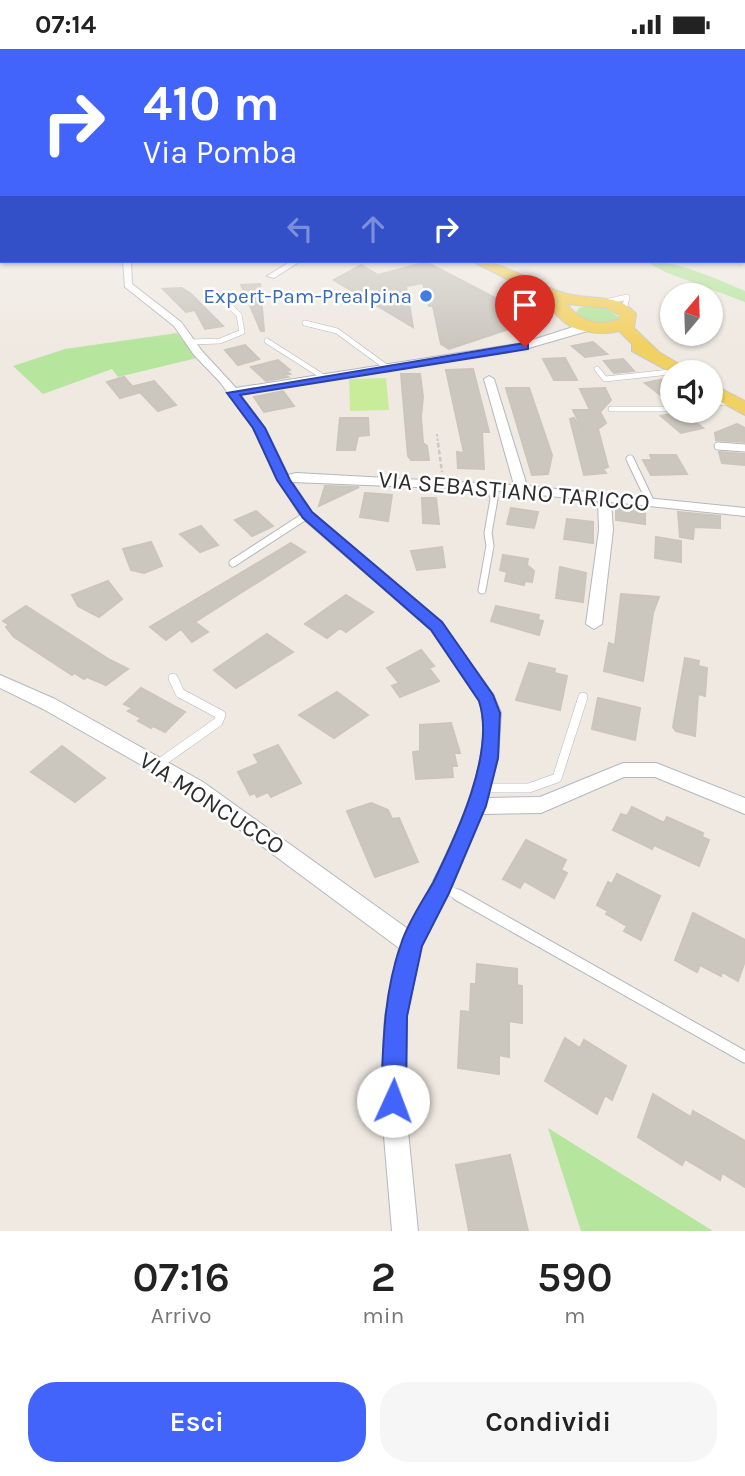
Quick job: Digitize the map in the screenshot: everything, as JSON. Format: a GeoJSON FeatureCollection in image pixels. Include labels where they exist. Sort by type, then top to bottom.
{"type":"FeatureCollection","features":[{"type":"Feature","properties":{"kind":"main road"},"geometry":{"type":"LineString","coordinates":[[474,263],[545,297],[568,315],[662,360]]}},
{"type":"Feature","properties":{"kind":"main road"},"geometry":{"type":"LineString","coordinates":[[483,263],[541,291],[583,302],[601,302],[625,316],[632,338],[653,355]]}},
{"type":"Feature","properties":{"kind":"main road"},"geometry":{"type":"LineString","coordinates":[[568,315],[583,302]]}},
{"type":"Feature","properties":{"kind":"main road"},"geometry":{"type":"LineString","coordinates":[[598,328],[625,316]]}},
{"type":"Feature","properties":{"kind":"main road"},"geometry":{"type":"LineString","coordinates":[[723,396],[738,405]]}},
{"type":"Feature","properties":{"kind":"street"},"geometry":{"type":"LineString","coordinates":[[127,263],[128,285],[178,324],[233,393],[259,428],[284,480],[307,515],[436,626],[481,690],[492,713],[489,758],[478,797],[442,886],[411,944],[396,1016],[393,1101],[405,1231]]}},
{"type":"Feature","properties":{"kind":"street"},"geometry":{"type":"LineString","coordinates":[[271,275],[291,263]]}},
{"type":"Feature","properties":{"kind":"street"},"geometry":{"type":"LineString","coordinates":[[556,336],[566,328],[568,315]]}},
{"type":"Feature","properties":{"kind":"street"},"geometry":{"type":"LineString","coordinates":[[233,393],[525,347],[556,336],[598,328]]}},
{"type":"Feature","properties":{"kind":"street"},"geometry":{"type":"LineString","coordinates":[[489,379],[522,489]]}},
{"type":"Feature","properties":{"kind":"street","name":"VIA SEBASTIANO TARICCO"},"geometry":{"type":"LineString","coordinates":[[284,480],[328,477],[444,483],[745,512]]}},
{"type":"Feature","properties":{"kind":"street"},"geometry":{"type":"LineString","coordinates":[[594,624],[606,530],[604,497]]}},
{"type":"Feature","properties":{"kind":"street","name":"VIA MONCUCCO"},"geometry":{"type":"LineString","coordinates":[[0,681],[49,704],[157,765],[226,809],[411,944]]}},
{"type":"Feature","properties":{"kind":"street"},"geometry":{"type":"LineString","coordinates":[[478,797],[541,805],[623,770],[656,771],[745,806]]}},
{"type":"Feature","properties":{"kind":"lane"},"geometry":{"type":"LineString","coordinates":[[191,342],[220,341],[242,332],[241,320],[233,307],[217,293]]}},
{"type":"Feature","properties":{"kind":"lane"},"geometry":{"type":"LineString","coordinates":[[305,323],[337,331],[389,369]]}},
{"type":"Feature","properties":{"kind":"lane"},"geometry":{"type":"LineString","coordinates":[[267,341],[325,378]]}},
{"type":"Feature","properties":{"kind":"lane"},"geometry":{"type":"LineString","coordinates":[[597,369],[605,379],[660,374]]}},
{"type":"Feature","properties":{"kind":"lane"},"geometry":{"type":"LineString","coordinates":[[611,409],[660,409]]}},
{"type":"Feature","properties":{"kind":"lane"},"geometry":{"type":"LineString","coordinates":[[718,446],[745,448]]}},
{"type":"Feature","properties":{"kind":"lane"},"geometry":{"type":"LineString","coordinates":[[630,459],[650,501]]}},
{"type":"Feature","properties":{"kind":"lane"},"geometry":{"type":"LineString","coordinates":[[482,590],[490,546],[488,533],[494,499],[491,487]]}},
{"type":"Feature","properties":{"kind":"lane"},"geometry":{"type":"LineString","coordinates":[[233,563],[307,515]]}},
{"type":"Feature","properties":{"kind":"lane"},"geometry":{"type":"LineString","coordinates":[[157,765],[218,722],[221,715],[180,693],[173,678]]}},
{"type":"Feature","properties":{"kind":"lane"},"geometry":{"type":"LineString","coordinates":[[478,797],[542,786],[557,778],[583,697]]}},
{"type":"Feature","properties":{"kind":"lane"},"geometry":{"type":"LineString","coordinates":[[442,886],[745,1057]]}},
{"type":"Feature","properties":{"kind":"path"},"geometry":{"type":"LineString","coordinates":[[437,434],[444,483]]}},
{"type":"Feature","properties":{"kind":"green space"},"geometry":{"type":"Polygon","coordinates":[[[649,263],[671,264],[721,281],[745,291],[745,302],[723,294],[723,283],[694,283],[649,263]]]}},
{"type":"Feature","properties":{"kind":"green space"},"geometry":{"type":"Polygon","coordinates":[[[590,305],[604,307],[619,317],[609,323],[603,323],[591,322],[575,314],[579,308],[590,305]]]}},
{"type":"Feature","properties":{"kind":"green space"},"geometry":{"type":"Polygon","coordinates":[[[177,333],[197,358],[118,377],[112,369],[43,394],[13,366],[65,349],[177,333]]]}},
{"type":"Feature","properties":{"kind":"green space"},"geometry":{"type":"Polygon","coordinates":[[[386,378],[389,410],[350,411],[349,379],[386,378]]]}},
{"type":"Feature","properties":{"kind":"green space"},"geometry":{"type":"Polygon","coordinates":[[[548,1128],[713,1231],[581,1231],[548,1128]]]}},
{"type":"Feature","properties":{"kind":"building","name":"Expert-Pam-Prealpina"},"geometry":{"type":"Polygon","coordinates":[[[428,263],[522,312],[509,316],[524,324],[449,349],[441,344],[433,306],[429,306],[423,283],[406,286],[413,327],[334,280],[361,265],[378,275],[428,263]]]}},
{"type":"Feature","properties":{"kind":"building"},"geometry":{"type":"Polygon","coordinates":[[[260,284],[264,331],[261,331],[241,285],[260,284]]]}},
{"type":"Feature","properties":{"kind":"building"},"geometry":{"type":"Polygon","coordinates":[[[182,288],[223,326],[205,329],[195,310],[186,312],[163,289],[182,288]]]}},
{"type":"Feature","properties":{"kind":"building"},"geometry":{"type":"Polygon","coordinates":[[[593,342],[607,354],[585,357],[572,346],[593,342]]]}},
{"type":"Feature","properties":{"kind":"building"},"geometry":{"type":"Polygon","coordinates":[[[245,345],[259,359],[238,365],[225,350],[245,345]]]}},
{"type":"Feature","properties":{"kind":"building"},"geometry":{"type":"Polygon","coordinates":[[[565,358],[577,380],[554,380],[543,359],[565,358]]]}},
{"type":"Feature","properties":{"kind":"building"},"geometry":{"type":"Polygon","coordinates":[[[623,359],[634,371],[614,373],[604,361],[623,359]]]}},
{"type":"Feature","properties":{"kind":"building"},"geometry":{"type":"Polygon","coordinates":[[[278,360],[290,370],[286,371],[290,374],[285,375],[288,377],[266,381],[251,367],[278,360]]]}},
{"type":"Feature","properties":{"kind":"building"},"geometry":{"type":"Polygon","coordinates":[[[473,369],[489,432],[482,432],[484,469],[458,468],[457,452],[464,453],[446,370],[473,369]]]}},
{"type":"Feature","properties":{"kind":"building"},"geometry":{"type":"Polygon","coordinates":[[[401,374],[420,374],[423,443],[427,446],[429,460],[411,460],[408,456],[401,374]]]}},
{"type":"Feature","properties":{"kind":"building"},"geometry":{"type":"Polygon","coordinates":[[[124,377],[138,393],[120,398],[107,382],[124,377]]]}},
{"type":"Feature","properties":{"kind":"building"},"geometry":{"type":"Polygon","coordinates":[[[660,380],[660,395],[645,383],[660,380]]]}},
{"type":"Feature","properties":{"kind":"building"},"geometry":{"type":"Polygon","coordinates":[[[154,381],[176,405],[158,411],[134,386],[154,381]]]}},
{"type":"Feature","properties":{"kind":"building"},"geometry":{"type":"Polygon","coordinates":[[[506,388],[529,388],[552,455],[548,474],[532,475],[506,388]]]}},
{"type":"Feature","properties":{"kind":"building"},"geometry":{"type":"Polygon","coordinates":[[[605,388],[611,400],[600,412],[606,423],[598,429],[608,467],[603,469],[606,473],[584,475],[570,419],[574,418],[586,436],[573,410],[590,410],[580,389],[605,388]]]}},
{"type":"Feature","properties":{"kind":"building"},"geometry":{"type":"Polygon","coordinates":[[[283,391],[294,406],[264,412],[254,397],[283,391]]]}},
{"type":"Feature","properties":{"kind":"building"},"geometry":{"type":"Polygon","coordinates":[[[340,418],[368,418],[369,435],[358,436],[355,450],[337,450],[340,418]]]}},
{"type":"Feature","properties":{"kind":"building"},"geometry":{"type":"Polygon","coordinates":[[[669,423],[697,423],[703,428],[681,433],[669,423]]]}},
{"type":"Feature","properties":{"kind":"building"},"geometry":{"type":"Polygon","coordinates":[[[737,424],[745,428],[745,442],[716,440],[715,433],[737,424]]]}},
{"type":"Feature","properties":{"kind":"building"},"geometry":{"type":"Polygon","coordinates":[[[719,452],[745,454],[745,465],[722,463],[719,452]]]}},
{"type":"Feature","properties":{"kind":"building"},"geometry":{"type":"Polygon","coordinates":[[[650,455],[676,455],[687,474],[651,475],[643,460],[652,460],[650,455]]]}},
{"type":"Feature","properties":{"kind":"building"},"geometry":{"type":"Polygon","coordinates":[[[325,486],[359,487],[319,506],[325,486]]]}},
{"type":"Feature","properties":{"kind":"building"},"geometry":{"type":"Polygon","coordinates":[[[365,493],[392,495],[388,521],[360,517],[365,493]]]}},
{"type":"Feature","properties":{"kind":"building"},"geometry":{"type":"Polygon","coordinates":[[[422,498],[436,498],[439,524],[423,523],[422,498]]]}},
{"type":"Feature","properties":{"kind":"building"},"geometry":{"type":"Polygon","coordinates":[[[616,505],[645,508],[645,524],[616,520],[616,505]]]}},
{"type":"Feature","properties":{"kind":"building"},"geometry":{"type":"Polygon","coordinates":[[[511,508],[538,512],[534,528],[507,524],[511,508]]]}},
{"type":"Feature","properties":{"kind":"building"},"geometry":{"type":"Polygon","coordinates":[[[256,511],[273,526],[252,536],[235,520],[256,511]]]}},
{"type":"Feature","properties":{"kind":"building"},"geometry":{"type":"Polygon","coordinates":[[[678,512],[720,516],[720,528],[694,527],[693,539],[680,537],[678,512]]]}},
{"type":"Feature","properties":{"kind":"building"},"geometry":{"type":"Polygon","coordinates":[[[567,519],[593,522],[593,543],[564,539],[567,519]]]}},
{"type":"Feature","properties":{"kind":"building"},"geometry":{"type":"Polygon","coordinates":[[[201,526],[218,545],[200,552],[180,534],[201,526]]]}},
{"type":"Feature","properties":{"kind":"building"},"geometry":{"type":"Polygon","coordinates":[[[656,537],[681,541],[681,562],[655,558],[656,537]]]}},
{"type":"Feature","properties":{"kind":"building"},"geometry":{"type":"Polygon","coordinates":[[[151,542],[162,566],[144,573],[131,570],[123,549],[151,542]]]}},
{"type":"Feature","properties":{"kind":"building"},"geometry":{"type":"Polygon","coordinates":[[[291,543],[305,552],[195,622],[208,632],[192,642],[181,629],[166,640],[150,627],[291,543]]]}},
{"type":"Feature","properties":{"kind":"building"},"geometry":{"type":"Polygon","coordinates":[[[442,547],[445,567],[417,570],[411,551],[442,547]]]}},
{"type":"Feature","properties":{"kind":"building"},"geometry":{"type":"Polygon","coordinates":[[[503,555],[528,559],[527,565],[534,571],[532,582],[525,581],[524,585],[505,581],[507,572],[500,570],[503,555]]]}},
{"type":"Feature","properties":{"kind":"building"},"geometry":{"type":"Polygon","coordinates":[[[560,567],[586,573],[583,602],[556,598],[560,567]]]}},
{"type":"Feature","properties":{"kind":"building"},"geometry":{"type":"Polygon","coordinates":[[[108,581],[122,599],[99,617],[78,606],[72,595],[108,581]]]}},
{"type":"Feature","properties":{"kind":"building"},"geometry":{"type":"Polygon","coordinates":[[[621,594],[659,597],[653,613],[643,681],[604,671],[609,643],[615,645],[621,594]]]}},
{"type":"Feature","properties":{"kind":"building"},"geometry":{"type":"Polygon","coordinates":[[[346,595],[373,612],[346,632],[340,628],[327,638],[305,624],[346,595]]]}},
{"type":"Feature","properties":{"kind":"building"},"geometry":{"type":"Polygon","coordinates":[[[26,606],[128,669],[106,685],[87,677],[84,679],[74,673],[72,675],[14,637],[6,627],[9,625],[3,621],[26,606]]]}},
{"type":"Feature","properties":{"kind":"building"},"geometry":{"type":"Polygon","coordinates":[[[496,606],[539,615],[538,620],[543,621],[539,635],[491,621],[496,606]]]}},
{"type":"Feature","properties":{"kind":"building"},"geometry":{"type":"Polygon","coordinates":[[[267,634],[293,652],[236,688],[214,670],[267,634]]]}},
{"type":"Feature","properties":{"kind":"building"},"geometry":{"type":"Polygon","coordinates":[[[421,650],[434,666],[429,668],[439,681],[400,697],[392,686],[399,683],[387,668],[421,650]]]}},
{"type":"Feature","properties":{"kind":"building"},"geometry":{"type":"Polygon","coordinates":[[[685,658],[699,661],[698,666],[707,668],[705,696],[698,694],[695,736],[676,731],[673,727],[685,658]]]}},
{"type":"Feature","properties":{"kind":"building"},"geometry":{"type":"Polygon","coordinates":[[[529,663],[555,669],[554,673],[567,676],[560,710],[516,700],[529,663]]]}},
{"type":"Feature","properties":{"kind":"building"},"geometry":{"type":"Polygon","coordinates":[[[141,688],[185,712],[165,732],[138,721],[141,718],[128,711],[132,708],[124,704],[141,688]]]}},
{"type":"Feature","properties":{"kind":"building"},"geometry":{"type":"Polygon","coordinates":[[[337,692],[368,715],[334,738],[299,715],[337,692]]]}},
{"type":"Feature","properties":{"kind":"building"},"geometry":{"type":"Polygon","coordinates":[[[598,698],[640,708],[635,740],[592,729],[598,698]]]}},
{"type":"Feature","properties":{"kind":"building"},"geometry":{"type":"Polygon","coordinates":[[[451,723],[460,753],[454,753],[457,766],[452,766],[453,777],[416,779],[413,752],[420,751],[420,725],[451,723]]]}},
{"type":"Feature","properties":{"kind":"building"},"geometry":{"type":"Polygon","coordinates":[[[278,745],[301,783],[271,797],[268,792],[257,797],[255,793],[250,795],[238,772],[259,763],[254,755],[278,745]]]}},
{"type":"Feature","properties":{"kind":"building"},"geometry":{"type":"Polygon","coordinates":[[[62,746],[105,778],[75,802],[31,772],[62,746]]]}},
{"type":"Feature","properties":{"kind":"building"},"geometry":{"type":"Polygon","coordinates":[[[371,803],[388,810],[392,819],[399,818],[418,862],[375,877],[347,811],[371,803]]]}},
{"type":"Feature","properties":{"kind":"building"},"geometry":{"type":"Polygon","coordinates":[[[632,807],[664,823],[667,817],[703,833],[702,837],[709,840],[699,866],[654,845],[652,849],[613,830],[621,814],[627,816],[632,807]]]}},
{"type":"Feature","properties":{"kind":"building"},"geometry":{"type":"Polygon","coordinates":[[[526,840],[566,860],[561,870],[567,873],[554,898],[524,881],[520,888],[503,879],[526,840]]]}},
{"type":"Feature","properties":{"kind":"building"},"geometry":{"type":"Polygon","coordinates":[[[617,874],[660,896],[641,940],[624,931],[627,926],[606,914],[608,911],[597,905],[608,882],[612,884],[617,874]]]}},
{"type":"Feature","properties":{"kind":"building"},"geometry":{"type":"Polygon","coordinates":[[[693,913],[745,940],[745,961],[738,981],[700,965],[697,972],[675,960],[693,913]]]}},
{"type":"Feature","properties":{"kind":"building"},"geometry":{"type":"Polygon","coordinates":[[[477,964],[517,969],[517,985],[522,986],[522,1023],[509,1021],[509,1057],[499,1055],[499,1074],[458,1068],[461,1011],[470,1012],[471,984],[476,984],[477,964]]]}},
{"type":"Feature","properties":{"kind":"building"},"geometry":{"type":"Polygon","coordinates":[[[565,1038],[580,1048],[584,1040],[626,1066],[612,1100],[605,1095],[597,1114],[545,1081],[565,1038]]]}},
{"type":"Feature","properties":{"kind":"building"},"geometry":{"type":"Polygon","coordinates":[[[653,1094],[691,1117],[693,1111],[745,1141],[745,1187],[722,1173],[720,1180],[685,1159],[682,1165],[638,1137],[653,1094]]]}},
{"type":"Feature","properties":{"kind":"building"},"geometry":{"type":"Polygon","coordinates":[[[510,1155],[528,1231],[469,1231],[456,1165],[510,1155]]]}},
{"type":"Feature","properties":{"kind":"place","name":"Expert-Pam-Prealpina"},"geometry":{"type":"Point","coordinates":[426,296]}},
{"type":"Feature","properties":{"kind":"route"},"geometry":{"type":"LineString","coordinates":[[393,1101],[396,1016],[411,944],[442,886],[476,806],[489,758],[492,713],[475,680],[436,626],[416,606],[307,515],[284,480],[259,428],[233,393],[525,347]]}}]}
